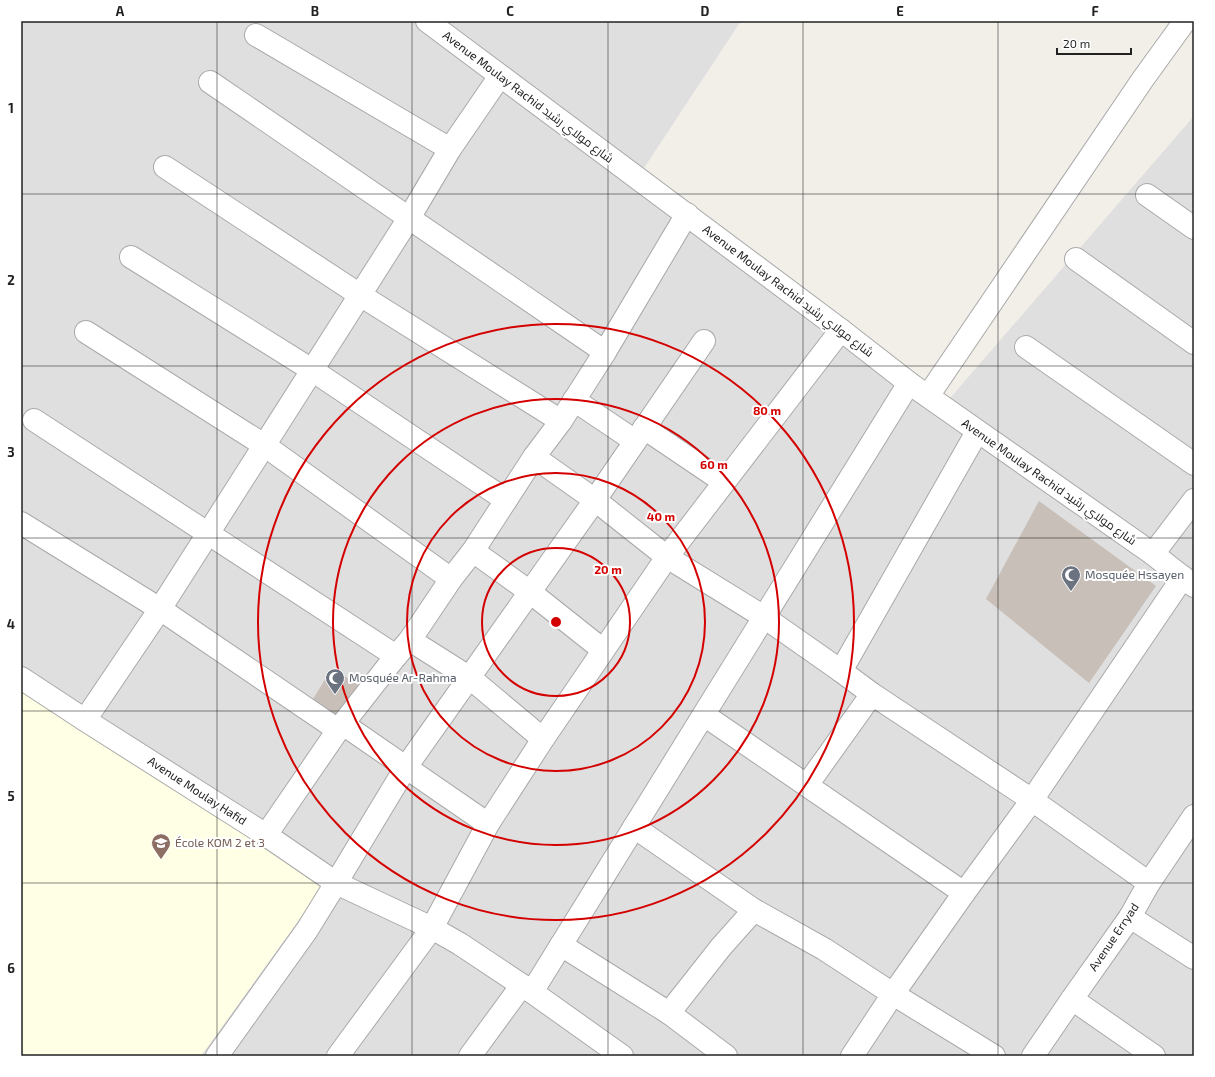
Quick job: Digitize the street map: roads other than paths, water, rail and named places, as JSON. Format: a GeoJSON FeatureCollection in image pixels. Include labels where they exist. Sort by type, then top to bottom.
{"type":"FeatureCollection","features":[{"type":"Feature","properties":{"kind":"street","name":"Avenue Moulay Rachid شارع مولاي رشيد"},"geometry":{"type":"LineString","coordinates":[[427,21],[687,214],[909,383],[1153,554],[1188,581]]}},
{"type":"Feature","properties":{"kind":"street"},"geometry":{"type":"LineString","coordinates":[[928,396],[1143,80],[1185,21]]}},
{"type":"Feature","properties":{"kind":"street"},"geometry":{"type":"LineString","coordinates":[[256,35],[450,149]]}},
{"type":"Feature","properties":{"kind":"street"},"geometry":{"type":"LineString","coordinates":[[85,720],[160,609],[409,218],[450,149],[500,76]]}},
{"type":"Feature","properties":{"kind":"street"},"geometry":{"type":"LineString","coordinates":[[210,82],[605,352]]}},
{"type":"Feature","properties":{"kind":"street"},"geometry":{"type":"LineString","coordinates":[[165,167],[360,295],[561,421]]}},
{"type":"Feature","properties":{"kind":"street"},"geometry":{"type":"LineString","coordinates":[[1147,195],[1194,228]]}},
{"type":"Feature","properties":{"kind":"street"},"geometry":{"type":"LineString","coordinates":[[266,836],[341,727],[410,640],[451,579],[473,551],[534,457],[561,421],[605,352],[687,214]]}},
{"type":"Feature","properties":{"kind":"street"},"geometry":{"type":"LineString","coordinates":[[131,257],[312,370],[506,500]]}},
{"type":"Feature","properties":{"kind":"street"},"geometry":{"type":"LineString","coordinates":[[1076,259],[1194,343]]}},
{"type":"Feature","properties":{"kind":"street"},"geometry":{"type":"LineString","coordinates":[[338,1056],[432,928],[488,824],[543,739],[667,557],[841,330]]}},
{"type":"Feature","properties":{"kind":"street"},"geometry":{"type":"LineString","coordinates":[[86,332],[264,446],[451,579]]}},
{"type":"Feature","properties":{"kind":"street"},"geometry":{"type":"LineString","coordinates":[[217,1056],[307,930],[406,767],[595,500],[704,340]]}},
{"type":"Feature","properties":{"kind":"street"},"geometry":{"type":"LineString","coordinates":[[1026,347],[1194,464]]}},
{"type":"Feature","properties":{"kind":"street"},"geometry":{"type":"LineString","coordinates":[[470,1056],[561,945],[909,383]]}},
{"type":"Feature","properties":{"kind":"street"},"geometry":{"type":"LineString","coordinates":[[574,400],[724,482]]}},
{"type":"Feature","properties":{"kind":"street"},"geometry":{"type":"LineString","coordinates":[[34,420],[396,656]]}},
{"type":"Feature","properties":{"kind":"street"},"geometry":{"type":"LineString","coordinates":[[841,671],[977,432]]}},
{"type":"Feature","properties":{"kind":"street"},"geometry":{"type":"LineString","coordinates":[[534,457],[595,500],[667,557],[764,617],[872,694],[1032,800],[1149,883]]}},
{"type":"Feature","properties":{"kind":"street"},"geometry":{"type":"LineString","coordinates":[[1153,554],[1194,500]]}},
{"type":"Feature","properties":{"kind":"street"},"geometry":{"type":"LineString","coordinates":[[21,523],[160,609],[341,727],[406,767],[488,824]]}},
{"type":"Feature","properties":{"kind":"street"},"geometry":{"type":"LineString","coordinates":[[473,551],[530,592],[603,650]]}},
{"type":"Feature","properties":{"kind":"street"},"geometry":{"type":"LineString","coordinates":[[852,1056],[893,994],[964,893],[1188,581]]}},
{"type":"Feature","properties":{"kind":"street"},"geometry":{"type":"LineString","coordinates":[[410,640],[470,678],[543,739]]}},
{"type":"Feature","properties":{"kind":"street","name":"Avenue Moulay Hafid"},"geometry":{"type":"LineString","coordinates":[[21,678],[266,836],[336,883],[432,928],[460,944],[527,988],[614,1054]]}},
{"type":"Feature","properties":{"kind":"street"},"geometry":{"type":"LineString","coordinates":[[807,785],[872,694]]}},
{"type":"Feature","properties":{"kind":"street"},"geometry":{"type":"LineString","coordinates":[[704,715],[964,893]]}},
{"type":"Feature","properties":{"kind":"street","name":"Avenue Erryad"},"geometry":{"type":"LineString","coordinates":[[1033,1056],[1130,917],[1149,883],[1192,823]]}},
{"type":"Feature","properties":{"kind":"street"},"geometry":{"type":"LineString","coordinates":[[634,827],[754,910],[824,949],[893,994],[994,1056]]}},
{"type":"Feature","properties":{"kind":"street"},"geometry":{"type":"LineString","coordinates":[[669,1013],[721,947],[754,910]]}},
{"type":"Feature","properties":{"kind":"street"},"geometry":{"type":"LineString","coordinates":[[1130,917],[1194,958]]}},
{"type":"Feature","properties":{"kind":"street"},"geometry":{"type":"LineString","coordinates":[[561,945],[669,1013],[726,1056]]}},
{"type":"Feature","properties":{"kind":"street"},"geometry":{"type":"LineString","coordinates":[[1072,999],[1154,1056]]}},
{"type":"Feature","properties":{"kind":"place","name":"Mosquée Hssayen"},"geometry":{"type":"Point","coordinates":[1071,592]}},
{"type":"Feature","properties":{"kind":"place","name":"Mosquée Ar-Rahma"},"geometry":{"type":"Point","coordinates":[335,695]}},
{"type":"Feature","properties":{"kind":"place","name":"École KOM 2 et 3"},"geometry":{"type":"Point","coordinates":[161,860]}}]}
